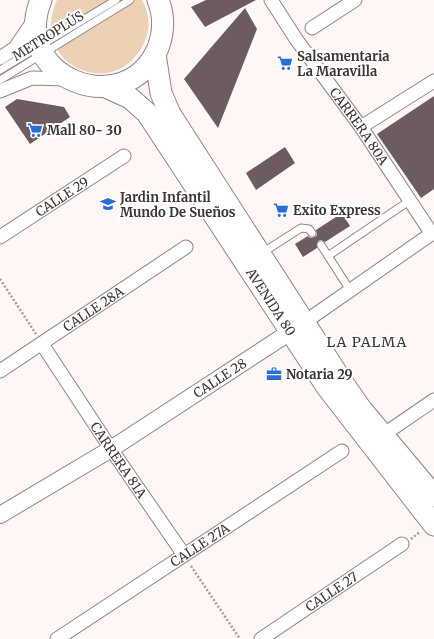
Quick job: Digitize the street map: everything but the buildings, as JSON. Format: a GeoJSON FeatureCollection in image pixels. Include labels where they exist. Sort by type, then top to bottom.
{"type":"FeatureCollection","features":[{"type":"Feature","properties":{"kind":"main road"},"geometry":{"type":"LineString","coordinates":[[38,9],[36,32],[41,50],[53,68],[68,79],[80,84],[106,87],[121,83],[134,76],[146,66],[155,54],[162,29],[162,17],[158,0]]}},
{"type":"Feature","properties":{"kind":"main road","name":"AVENIDA 80"},"geometry":{"type":"LineString","coordinates":[[155,54],[157,75],[163,102],[260,254],[297,328],[349,416],[434,525]]}},
{"type":"Feature","properties":{"kind":"main road","name":"AVENIDA 80"},"geometry":{"type":"LineString","coordinates":[[106,87],[130,98],[147,113],[297,328],[434,496]]}},
{"type":"Feature","properties":{"kind":"street","name":"CARRERA 80A"},"geometry":{"type":"LineString","coordinates":[[271,0],[296,39],[361,127],[409,201],[433,233]]}},
{"type":"Feature","properties":{"kind":"street"},"geometry":{"type":"LineString","coordinates":[[312,28],[355,0]]}},
{"type":"Feature","properties":{"kind":"street"},"geometry":{"type":"LineString","coordinates":[[0,58],[15,48],[38,9]]}},
{"type":"Feature","properties":{"kind":"street"},"geometry":{"type":"LineString","coordinates":[[0,91],[14,84],[32,78],[68,79]]}},
{"type":"Feature","properties":{"kind":"street"},"geometry":{"type":"LineString","coordinates":[[361,127],[434,80]]}},
{"type":"Feature","properties":{"kind":"street","name":"CALLE 29"},"geometry":{"type":"LineString","coordinates":[[0,237],[124,156]]}},
{"type":"Feature","properties":{"kind":"street","name":"CALLE 28"},"geometry":{"type":"LineString","coordinates":[[0,515],[111,449],[297,328],[433,233]]}},
{"type":"Feature","properties":{"kind":"street","name":"CALLE 28A"},"geometry":{"type":"LineString","coordinates":[[0,371],[186,247]]}},
{"type":"Feature","properties":{"kind":"street","name":"CARRERA 81A"},"geometry":{"type":"LineString","coordinates":[[42,344],[111,449],[184,555]]}},
{"type":"Feature","properties":{"kind":"street"},"geometry":{"type":"LineString","coordinates":[[383,435],[434,400]]}},
{"type":"Feature","properties":{"kind":"street","name":"CALLE 27A"},"geometry":{"type":"LineString","coordinates":[[57,639],[342,451]]}},
{"type":"Feature","properties":{"kind":"street","name":"CALLE 27"},"geometry":{"type":"LineString","coordinates":[[262,639],[402,544]]}},
{"type":"Feature","properties":{"kind":"lane","name":"METROPLÚS"},"geometry":{"type":"LineString","coordinates":[[0,80],[41,50],[116,0]]}},
{"type":"Feature","properties":{"kind":"lane","name":"METROPLÚS"},"geometry":{"type":"LineString","coordinates":[[0,70],[41,50],[130,0]]}},
{"type":"Feature","properties":{"kind":"lane"},"geometry":{"type":"LineString","coordinates":[[328,256],[409,201]]}},
{"type":"Feature","properties":{"kind":"lane"},"geometry":{"type":"LineString","coordinates":[[260,254],[301,228],[309,229],[312,233]]}},
{"type":"Feature","properties":{"kind":"lane"},"geometry":{"type":"LineString","coordinates":[[321,245],[350,290]]}},
{"type":"Feature","properties":{"kind":"path"},"geometry":{"type":"LineString","coordinates":[[0,279],[42,344]]}},
{"type":"Feature","properties":{"kind":"path"},"geometry":{"type":"LineString","coordinates":[[184,555],[240,639]]}},
{"type":"Feature","properties":{"kind":"shaded area"},"geometry":{"type":"Polygon","coordinates":[[[57,0],[142,0],[149,25],[145,41],[132,60],[115,71],[97,73],[79,69],[64,58],[54,43],[51,23],[57,0]]]}},
{"type":"Feature","properties":{"kind":"place","name":"Salsamentaria La Maravilla"},"geometry":{"type":"Point","coordinates":[285,63]}},
{"type":"Feature","properties":{"kind":"place","name":"Mall 80- 30"},"geometry":{"type":"Point","coordinates":[35,130]}},
{"type":"Feature","properties":{"kind":"place","name":"Jardin Infantil Mundo De Sueños"},"geometry":{"type":"Point","coordinates":[108,204]}},
{"type":"Feature","properties":{"kind":"place","name":"Exito Express"},"geometry":{"type":"Point","coordinates":[281,210]}},
{"type":"Feature","properties":{"kind":"place","name":"Notaria 29"},"geometry":{"type":"Point","coordinates":[274,374]}},
{"type":"Feature","properties":{"kind":"district","name":"LA PALMA"},"geometry":{"type":"Point","coordinates":[367,342]}}]}
